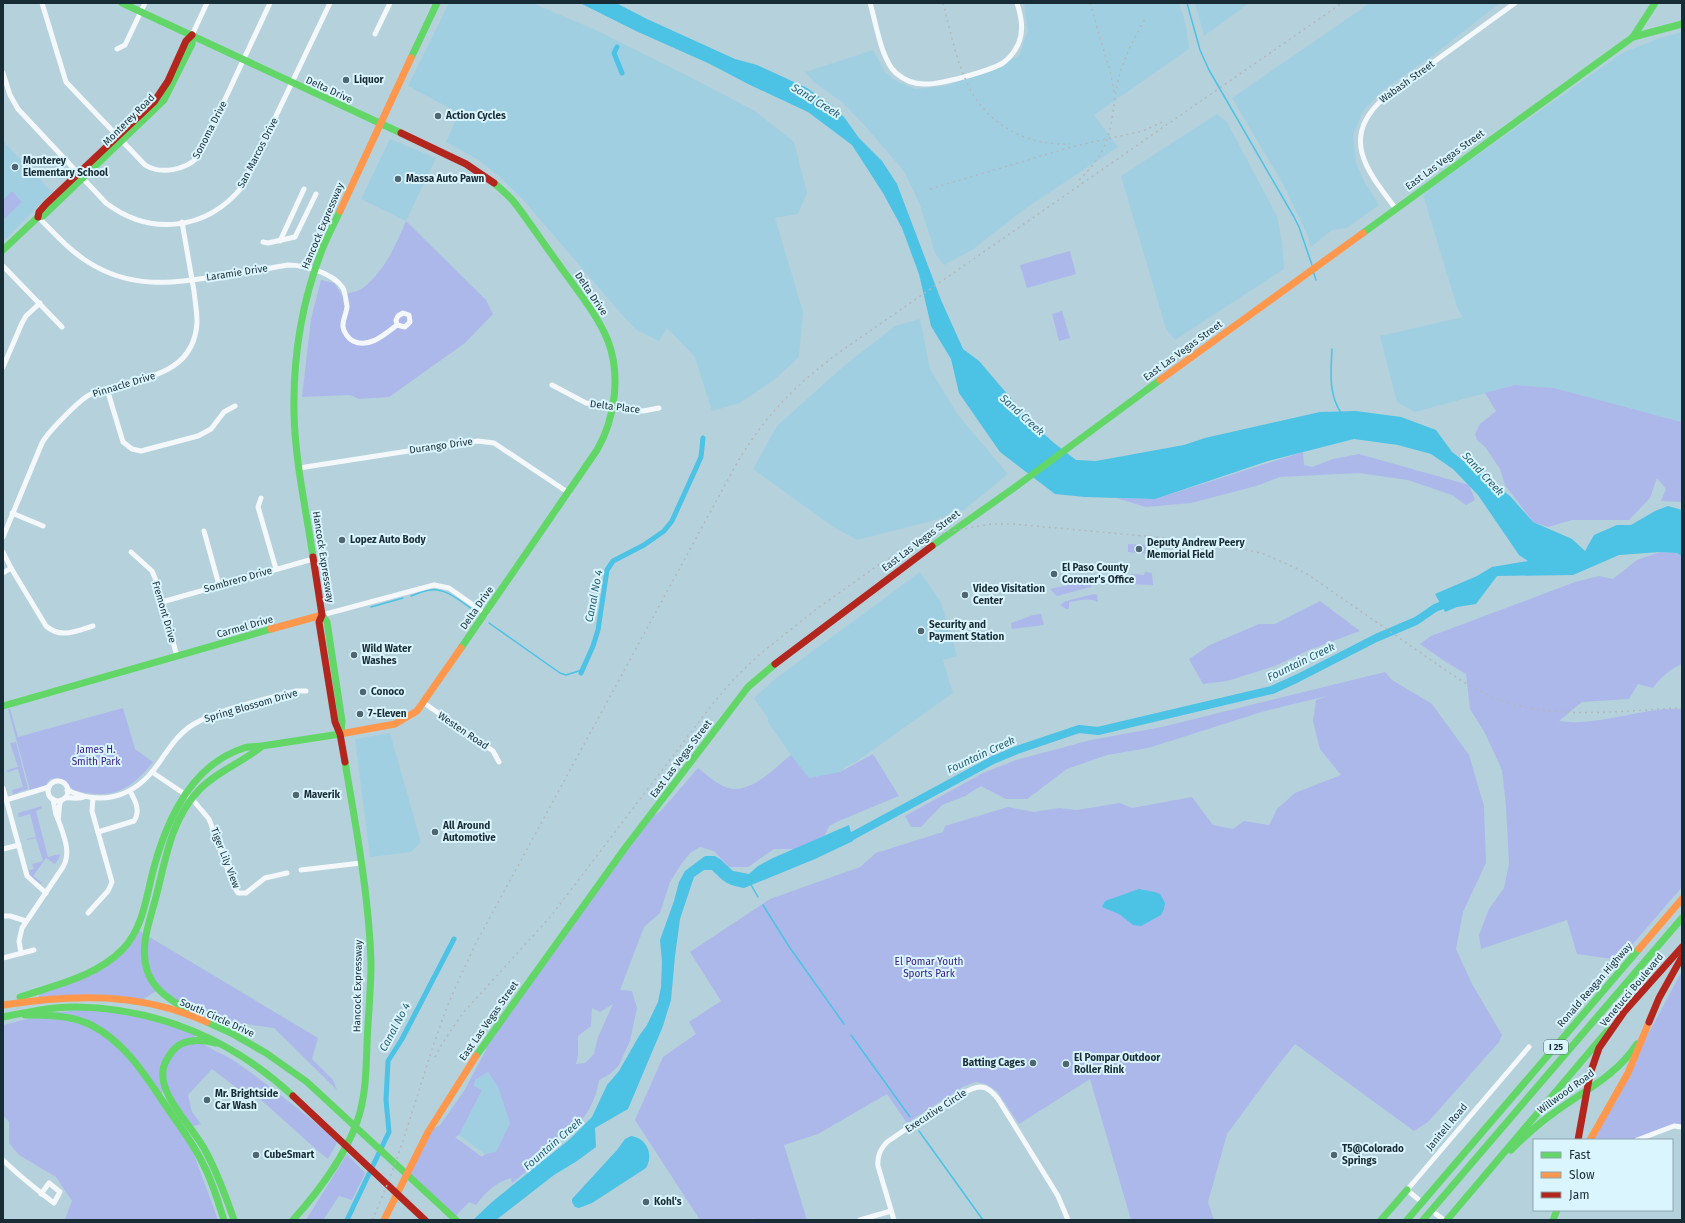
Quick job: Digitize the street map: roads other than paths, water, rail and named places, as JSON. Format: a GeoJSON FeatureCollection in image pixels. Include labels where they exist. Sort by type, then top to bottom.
{"type":"FeatureCollection","features":[{"type":"Feature","properties":{"kind":"main road","name":"Delta Drive"},"geometry":{"type":"LineString","coordinates":[[3,1004],[88,974],[106,963],[122,950],[131,938],[141,918],[158,853],[168,824],[184,795],[199,777],[217,762],[248,747],[260,747],[276,743],[340,734],[395,724],[409,717],[424,704],[597,450],[609,425],[613,408],[613,364],[603,331],[588,305],[513,201],[501,188],[479,171],[122,3]]}},
{"type":"Feature","properties":{"kind":"main road","name":"Hancock Expressway"},"geometry":{"type":"LineString","coordinates":[[293,1220],[320,1185],[338,1157],[355,1126],[361,1110],[365,1081],[370,979],[370,950],[367,912],[361,863],[340,734],[342,721],[337,684],[327,622],[322,615],[300,468],[294,418],[295,373],[302,320],[314,270],[331,229],[437,3]]}},
{"type":"Feature","properties":{"kind":"main road","name":"East Las Vegas Street"},"geometry":{"type":"LineString","coordinates":[[1633,37],[1655,3]]}},
{"type":"Feature","properties":{"kind":"main road","name":"East Las Vegas Street"},"geometry":{"type":"LineString","coordinates":[[384,1220],[428,1132],[504,1014],[620,854],[748,687],[769,668],[828,622],[951,530],[1018,485],[1297,280],[1633,37],[1682,24]]}},
{"type":"Feature","properties":{"kind":"main road","name":"Monterey Road"},"geometry":{"type":"LineString","coordinates":[[3,250],[38,217],[39,212],[120,138],[154,102],[161,93],[186,41],[192,35]]}},
{"type":"Feature","properties":{"kind":"main road","name":"Carmel Drive"},"geometry":{"type":"LineString","coordinates":[[3,706],[322,615]]}},
{"type":"Feature","properties":{"kind":"main road"},"geometry":{"type":"LineString","coordinates":[[197,1018],[158,989],[147,972],[144,957],[145,942],[176,826],[192,800],[213,778],[228,767],[251,755],[260,747]]}},
{"type":"Feature","properties":{"kind":"main road"},"geometry":{"type":"LineString","coordinates":[[158,853],[158,866],[163,870]]}},
{"type":"Feature","properties":{"kind":"main road","name":"Ronald Reagan Highway"},"geometry":{"type":"LineString","coordinates":[[1407,1220],[1682,899]]}},
{"type":"Feature","properties":{"kind":"main road","name":"I 25"},"geometry":{"type":"LineString","coordinates":[[1423,1220],[1682,918]]}},
{"type":"Feature","properties":{"kind":"main road","name":"Venetucci Boulevard"},"geometry":{"type":"LineString","coordinates":[[1578,1139],[1590,1074],[1594,1060],[1607,1035],[1624,1012],[1682,947]]}},
{"type":"Feature","properties":{"kind":"main road","name":"Venetucci Boulevard"},"geometry":{"type":"LineString","coordinates":[[1591,1139],[1628,1073],[1666,983],[1682,957]]}},
{"type":"Feature","properties":{"kind":"main road","name":"South Circle Drive"},"geometry":{"type":"LineString","coordinates":[[3,1004],[46,997],[89,995],[141,1001],[174,1009],[245,1040],[284,1065],[314,1087],[456,1220]]}},
{"type":"Feature","properties":{"kind":"main road","name":"South Circle Drive"},"geometry":{"type":"LineString","coordinates":[[6,1016],[46,1008],[86,1006],[109,1007],[138,1012],[182,1024],[230,1047],[273,1077],[426,1220]]}},
{"type":"Feature","properties":{"kind":"main road","name":"Willwood Road"},"geometry":{"type":"LineString","coordinates":[[1447,1220],[1543,1105],[1624,1012]]}},
{"type":"Feature","properties":{"kind":"main road"},"geometry":{"type":"LineString","coordinates":[[6,1016],[70,1018],[90,1025],[116,1042],[141,1071],[199,1155],[210,1178],[224,1220]]}},
{"type":"Feature","properties":{"kind":"main road","name":"Willwood Road"},"geometry":{"type":"LineString","coordinates":[[1484,1177],[1517,1144],[1559,1108],[1612,1072],[1623,1062],[1634,1049],[1651,1017]]}},
{"type":"Feature","properties":{"kind":"main road"},"geometry":{"type":"LineString","coordinates":[[230,1047],[202,1040],[188,1041],[175,1047],[164,1062],[162,1071],[166,1089],[171,1100],[199,1139],[216,1170],[234,1220]]}},
{"type":"Feature","properties":{"kind":"main road","name":"Janitell Road"},"geometry":{"type":"LineString","coordinates":[[1381,1220],[1407,1190]]}},
{"type":"Feature","properties":{"kind":"street","name":"Sonoma Drive"},"geometry":{"type":"LineString","coordinates":[[42,3],[66,82],[145,165],[156,170],[168,170],[183,167],[193,162],[198,157],[270,3]]}},
{"type":"Feature","properties":{"kind":"street"},"geometry":{"type":"LineString","coordinates":[[117,49],[125,45],[145,3]]}},
{"type":"Feature","properties":{"kind":"street","name":"Monterey Road"},"geometry":{"type":"LineString","coordinates":[[192,35],[207,3]]}},
{"type":"Feature","properties":{"kind":"street","name":"San Marcos Drive"},"geometry":{"type":"LineString","coordinates":[[3,74],[10,95],[18,109],[106,203],[129,217],[150,224],[182,222],[205,217],[215,212],[230,202],[242,188],[330,3]]}},
{"type":"Feature","properties":{"kind":"street"},"geometry":{"type":"LineString","coordinates":[[375,34],[390,3]]}},
{"type":"Feature","properties":{"kind":"street"},"geometry":{"type":"LineString","coordinates":[[870,3],[886,59],[896,73],[910,82],[926,85],[959,78],[998,65],[1013,53],[1019,43],[1022,31],[1022,20],[1018,3]]}},
{"type":"Feature","properties":{"kind":"street","name":"Wabash Street"},"geometry":{"type":"LineString","coordinates":[[1396,209],[1373,178],[1363,160],[1360,140],[1367,118],[1375,105],[1515,3]]}},
{"type":"Feature","properties":{"kind":"street"},"geometry":{"type":"LineString","coordinates":[[280,241],[304,189]]}},
{"type":"Feature","properties":{"kind":"street"},"geometry":{"type":"LineString","coordinates":[[263,242],[268,243],[295,237],[316,194]]}},
{"type":"Feature","properties":{"kind":"street","name":"Laramie Drive"},"geometry":{"type":"LineString","coordinates":[[38,217],[66,245],[89,262],[106,272],[144,282],[170,283],[288,265],[297,265],[335,279],[344,289],[347,308],[343,327],[348,339],[358,344],[372,342],[397,325]]}},
{"type":"Feature","properties":{"kind":"street","name":"Pinnacle Drive"},"geometry":{"type":"LineString","coordinates":[[3,537],[45,438],[86,397],[107,389],[161,374],[175,366],[190,349],[197,320],[182,222]]}},
{"type":"Feature","properties":{"kind":"street"},"geometry":{"type":"LineString","coordinates":[[3,266],[62,327]]}},
{"type":"Feature","properties":{"kind":"street"},"geometry":{"type":"LineString","coordinates":[[3,367],[22,323],[40,303]]}},
{"type":"Feature","properties":{"kind":"street","name":"Delta Place"},"geometry":{"type":"LineString","coordinates":[[552,385],[586,403],[643,411],[659,408]]}},
{"type":"Feature","properties":{"kind":"street"},"geometry":{"type":"LineString","coordinates":[[107,389],[123,442],[127,447],[136,451],[146,450],[204,433],[216,424],[224,412],[235,406]]}},
{"type":"Feature","properties":{"kind":"street","name":"Durango Drive"},"geometry":{"type":"LineString","coordinates":[[300,468],[460,443],[485,441],[494,443],[569,493]]}},
{"type":"Feature","properties":{"kind":"street"},"geometry":{"type":"LineString","coordinates":[[261,498],[258,507],[276,569]]}},
{"type":"Feature","properties":{"kind":"street"},"geometry":{"type":"LineString","coordinates":[[12,513],[43,526]]}},
{"type":"Feature","properties":{"kind":"street"},"geometry":{"type":"LineString","coordinates":[[204,531],[219,586]]}},
{"type":"Feature","properties":{"kind":"street"},"geometry":{"type":"LineString","coordinates":[[3,552],[10,568],[46,626],[57,633],[64,634],[93,626]]}},
{"type":"Feature","properties":{"kind":"street","name":"Fremont Drive"},"geometry":{"type":"LineString","coordinates":[[131,552],[152,571],[156,578],[177,656]]}},
{"type":"Feature","properties":{"kind":"street","name":"Sombrero Drive"},"geometry":{"type":"LineString","coordinates":[[162,602],[314,559]]}},
{"type":"Feature","properties":{"kind":"street"},"geometry":{"type":"LineString","coordinates":[[3,573],[10,568]]}},
{"type":"Feature","properties":{"kind":"street","name":"Carmel Drive"},"geometry":{"type":"LineString","coordinates":[[322,615],[434,585],[449,588],[486,614]]}},
{"type":"Feature","properties":{"kind":"street","name":"Spring Blossom Drive"},"geometry":{"type":"LineString","coordinates":[[67,790],[84,797],[93,798],[108,798],[130,791],[152,772],[179,736],[201,720],[296,691],[306,691]]}},
{"type":"Feature","properties":{"kind":"street","name":"Westen Road"},"geometry":{"type":"LineString","coordinates":[[424,704],[493,751],[499,762]]}},
{"type":"Feature","properties":{"kind":"street"},"geometry":{"type":"LineString","coordinates":[[152,772],[192,800]]}},
{"type":"Feature","properties":{"kind":"street"},"geometry":{"type":"LineString","coordinates":[[21,954],[19,942],[22,928],[67,859],[66,847],[53,800],[48,793],[49,787],[53,782],[57,781],[64,784],[67,790],[58,806],[60,814],[58,818]]}},
{"type":"Feature","properties":{"kind":"street"},"geometry":{"type":"LineString","coordinates":[[6,800],[49,787]]}},
{"type":"Feature","properties":{"kind":"street"},"geometry":{"type":"LineString","coordinates":[[3,788],[29,879],[46,893]]}},
{"type":"Feature","properties":{"kind":"street"},"geometry":{"type":"LineString","coordinates":[[98,832],[134,821],[138,809],[130,791]]}},
{"type":"Feature","properties":{"kind":"street"},"geometry":{"type":"LineString","coordinates":[[30,793],[48,793]]}},
{"type":"Feature","properties":{"kind":"street","name":"Spring Blossom Drive"},"geometry":{"type":"LineString","coordinates":[[63,799],[71,797],[80,799],[84,797]]}},
{"type":"Feature","properties":{"kind":"street"},"geometry":{"type":"LineString","coordinates":[[88,913],[108,891],[112,882],[92,811],[93,798]]}},
{"type":"Feature","properties":{"kind":"street"},"geometry":{"type":"LineString","coordinates":[[53,800],[63,799]]}},
{"type":"Feature","properties":{"kind":"street","name":"Tiger Lily View"},"geometry":{"type":"LineString","coordinates":[[192,800],[209,819],[233,884],[238,893],[246,893],[266,878],[287,873]]}},
{"type":"Feature","properties":{"kind":"street"},"geometry":{"type":"LineString","coordinates":[[3,850],[19,845]]}},
{"type":"Feature","properties":{"kind":"street"},"geometry":{"type":"LineString","coordinates":[[301,870],[361,863]]}},
{"type":"Feature","properties":{"kind":"street"},"geometry":{"type":"LineString","coordinates":[[3,916],[10,916],[26,921]]}},
{"type":"Feature","properties":{"kind":"street"},"geometry":{"type":"LineString","coordinates":[[3,958],[34,950]]}},
{"type":"Feature","properties":{"kind":"street","name":"Janitell Road"},"geometry":{"type":"LineString","coordinates":[[1407,1190],[1529,1047]]}},
{"type":"Feature","properties":{"kind":"street","name":"Executive Circle"},"geometry":{"type":"LineString","coordinates":[[894,1220],[878,1166],[880,1150],[887,1142],[962,1093],[979,1087],[989,1090],[998,1098],[1058,1196],[1068,1220]]}},
{"type":"Feature","properties":{"kind":"street"},"geometry":{"type":"LineString","coordinates":[[1640,1139],[1674,1126],[1681,1126]]}},
{"type":"Feature","properties":{"kind":"street"},"geometry":{"type":"LineString","coordinates":[[3,1160],[41,1194]]}},
{"type":"Feature","properties":{"kind":"street"},"geometry":{"type":"LineString","coordinates":[[1407,1190],[1418,1199]]}},
{"type":"Feature","properties":{"kind":"street"},"geometry":{"type":"LineString","coordinates":[[860,1220],[891,1210]]}},
{"type":"Feature","properties":{"kind":"street"},"geometry":{"type":"LineString","coordinates":[[1436,1214],[1444,1220]]}},
{"type":"Feature","properties":{"kind":"water","name":"Sand Creek"},"geometry":{"type":"Polygon","coordinates":[[[580,3],[616,3],[647,19],[735,59],[757,65],[807,88],[831,105],[844,117],[859,138],[882,161],[897,184],[941,300],[963,349],[979,361],[1034,425],[1076,460],[1096,461],[1184,445],[1205,438],[1320,412],[1356,411],[1401,417],[1436,430],[1452,452],[1510,496],[1533,522],[1572,539],[1585,551],[1594,535],[1617,525],[1631,525],[1655,511],[1668,506],[1682,510],[1682,556],[1677,553],[1660,552],[1619,555],[1573,575],[1497,576],[1476,604],[1457,607],[1445,612],[1435,594],[1477,576],[1492,567],[1528,561],[1519,555],[1478,495],[1453,469],[1431,454],[1398,445],[1354,439],[1268,461],[1155,499],[1085,497],[1055,494],[1000,452],[959,393],[951,359],[931,326],[919,274],[902,228],[883,193],[852,145],[808,112],[580,3]]]}},
{"type":"Feature","properties":{"kind":"water"},"geometry":{"type":"Polygon","coordinates":[[[849,825],[853,841],[815,859],[744,888],[734,886],[726,882],[712,870],[704,870],[694,877],[680,919],[671,1000],[663,1026],[628,1109],[595,1128],[596,1147],[554,1175],[496,1220],[473,1220],[492,1202],[570,1139],[592,1117],[607,1085],[619,1071],[647,1025],[658,1002],[661,987],[662,962],[660,940],[679,882],[685,871],[705,856],[715,856],[733,871],[749,874],[758,866],[773,858],[849,825]]]}},
{"type":"Feature","properties":{"kind":"water"},"geometry":{"type":"Polygon","coordinates":[[[1139,889],[1160,894],[1165,903],[1161,915],[1141,926],[1133,925],[1119,914],[1102,907],[1105,901],[1139,889]]]}},
{"type":"Feature","properties":{"kind":"water"},"geometry":{"type":"Polygon","coordinates":[[[631,1136],[637,1137],[648,1148],[649,1158],[646,1168],[592,1203],[579,1208],[575,1207],[572,1199],[617,1150],[625,1139],[631,1136]]]}},
{"type":"Feature","properties":{"kind":"waterway"},"geometry":{"type":"LineString","coordinates":[[1187,3],[1200,50],[1209,70],[1294,217],[1312,265]]}},
{"type":"Feature","properties":{"kind":"waterway","name":"Canal No 4"},"geometry":{"type":"LineString","coordinates":[[617,47],[614,53],[622,73]]}},
{"type":"Feature","properties":{"kind":"waterway"},"geometry":{"type":"LineString","coordinates":[[1313,271],[1316,280]]}},
{"type":"Feature","properties":{"kind":"waterway"},"geometry":{"type":"LineString","coordinates":[[1332,349],[1332,390],[1341,413]]}},
{"type":"Feature","properties":{"kind":"waterway","name":"Canal No 4"},"geometry":{"type":"LineString","coordinates":[[581,673],[593,646],[598,630],[607,570],[613,561],[644,545],[664,531],[672,521],[701,457],[703,438]]}},
{"type":"Feature","properties":{"kind":"waterway"},"geometry":{"type":"LineString","coordinates":[[411,596],[430,590],[442,591],[454,596],[475,611]]}},
{"type":"Feature","properties":{"kind":"waterway"},"geometry":{"type":"LineString","coordinates":[[371,607],[403,598]]}},
{"type":"Feature","properties":{"kind":"waterway","name":"Fountain Creek"},"geometry":{"type":"LineString","coordinates":[[843,841],[993,760],[1017,750],[1079,729],[1098,731],[1272,690],[1376,638],[1416,621],[1435,608],[1450,602]]}},
{"type":"Feature","properties":{"kind":"waterway"},"geometry":{"type":"LineString","coordinates":[[489,623],[560,673],[566,675],[582,670]]}},
{"type":"Feature","properties":{"kind":"waterway"},"geometry":{"type":"LineString","coordinates":[[750,883],[758,897]]}},
{"type":"Feature","properties":{"kind":"waterway"},"geometry":{"type":"LineString","coordinates":[[763,905],[790,948],[844,1024]]}},
{"type":"Feature","properties":{"kind":"waterway","name":"Canal No 4"},"geometry":{"type":"LineString","coordinates":[[347,1220],[389,1132],[386,1100],[388,1061],[402,1039],[454,939]]}},
{"type":"Feature","properties":{"kind":"waterway"},"geometry":{"type":"LineString","coordinates":[[851,1035],[910,1117]]}},
{"type":"Feature","properties":{"kind":"waterway"},"geometry":{"type":"LineString","coordinates":[[919,1131],[983,1220]]}},
{"type":"Feature","properties":{"kind":"railway"},"geometry":{"type":"LineString","coordinates":[[943,3],[960,65],[968,85],[976,99],[986,111],[997,122],[1024,137],[1054,144],[1070,144]]}},
{"type":"Feature","properties":{"kind":"railway"},"geometry":{"type":"LineString","coordinates":[[1090,3],[1111,75],[1114,93]]}},
{"type":"Feature","properties":{"kind":"railway"},"geometry":{"type":"LineString","coordinates":[[372,1220],[393,1170],[444,1015],[476,943],[738,461],[761,427],[785,399],[827,361],[1342,3]]}},
{"type":"Feature","properties":{"kind":"railway"},"geometry":{"type":"LineString","coordinates":[[1079,180],[1091,168],[1105,145],[1109,134],[1120,73],[1129,49],[1145,19]]}},
{"type":"Feature","properties":{"kind":"railway"},"geometry":{"type":"LineString","coordinates":[[930,189],[1075,146],[1143,131],[1162,122]]}},
{"type":"Feature","properties":{"kind":"railway"},"geometry":{"type":"LineString","coordinates":[[435,1057],[462,1014],[551,916],[714,702],[735,678],[760,654],[814,611],[874,568],[903,550],[937,535],[951,531],[991,524],[1013,524],[1221,543],[1264,554],[1296,568],[1310,576],[1454,676],[1499,700],[1527,708],[1571,712],[1616,712],[1682,708]]}},
{"type":"Feature","properties":{"kind":"place","name":"Liquor"},"geometry":{"type":"Point","coordinates":[346,80]}},
{"type":"Feature","properties":{"kind":"place","name":"Action Cycles"},"geometry":{"type":"Point","coordinates":[438,116]}},
{"type":"Feature","properties":{"kind":"place","name":"Monterey Elementary School"},"geometry":{"type":"Point","coordinates":[15,167]}},
{"type":"Feature","properties":{"kind":"place","name":"Massa Auto Pawn"},"geometry":{"type":"Point","coordinates":[398,179]}},
{"type":"Feature","properties":{"kind":"place","name":"Lopez Auto Body"},"geometry":{"type":"Point","coordinates":[342,540]}},
{"type":"Feature","properties":{"kind":"place","name":"Deputy Andrew Peery Memorial Field"},"geometry":{"type":"Point","coordinates":[1139,549]}},
{"type":"Feature","properties":{"kind":"place","name":"El Paso County Coroner's Office"},"geometry":{"type":"Point","coordinates":[1054,574]}},
{"type":"Feature","properties":{"kind":"place","name":"Video Visitation Center"},"geometry":{"type":"Point","coordinates":[965,595]}},
{"type":"Feature","properties":{"kind":"place","name":"Security and Payment Station"},"geometry":{"type":"Point","coordinates":[921,631]}},
{"type":"Feature","properties":{"kind":"place","name":"Wild Water Washes"},"geometry":{"type":"Point","coordinates":[354,655]}},
{"type":"Feature","properties":{"kind":"place","name":"Conoco"},"geometry":{"type":"Point","coordinates":[363,692]}},
{"type":"Feature","properties":{"kind":"place","name":"7-Eleven"},"geometry":{"type":"Point","coordinates":[360,714]}},
{"type":"Feature","properties":{"kind":"place","name":"Maverik"},"geometry":{"type":"Point","coordinates":[296,795]}},
{"type":"Feature","properties":{"kind":"place","name":"All Around Automotive"},"geometry":{"type":"Point","coordinates":[435,832]}},
{"type":"Feature","properties":{"kind":"place","name":"Batting Cages"},"geometry":{"type":"Point","coordinates":[1033,1063]}},
{"type":"Feature","properties":{"kind":"place","name":"El Pompar Outdoor Roller Rink"},"geometry":{"type":"Point","coordinates":[1066,1064]}},
{"type":"Feature","properties":{"kind":"place","name":"Mr. Brightside Car Wash"},"geometry":{"type":"Point","coordinates":[207,1100]}},
{"type":"Feature","properties":{"kind":"place","name":"CubeSmart"},"geometry":{"type":"Point","coordinates":[256,1155]}},
{"type":"Feature","properties":{"kind":"place","name":"T5@Colorado Springs"},"geometry":{"type":"Point","coordinates":[1334,1155]}},
{"type":"Feature","properties":{"kind":"place","name":"Kohl's"},"geometry":{"type":"Point","coordinates":[646,1202]}},
{"type":"Feature","properties":{"kind":"park label","name":"James H. Smith Park"},"geometry":{"type":"Point","coordinates":[96,756]}},
{"type":"Feature","properties":{"kind":"park label","name":"El Pomar Youth Sports Park"},"geometry":{"type":"Point","coordinates":[929,968]}}]}
